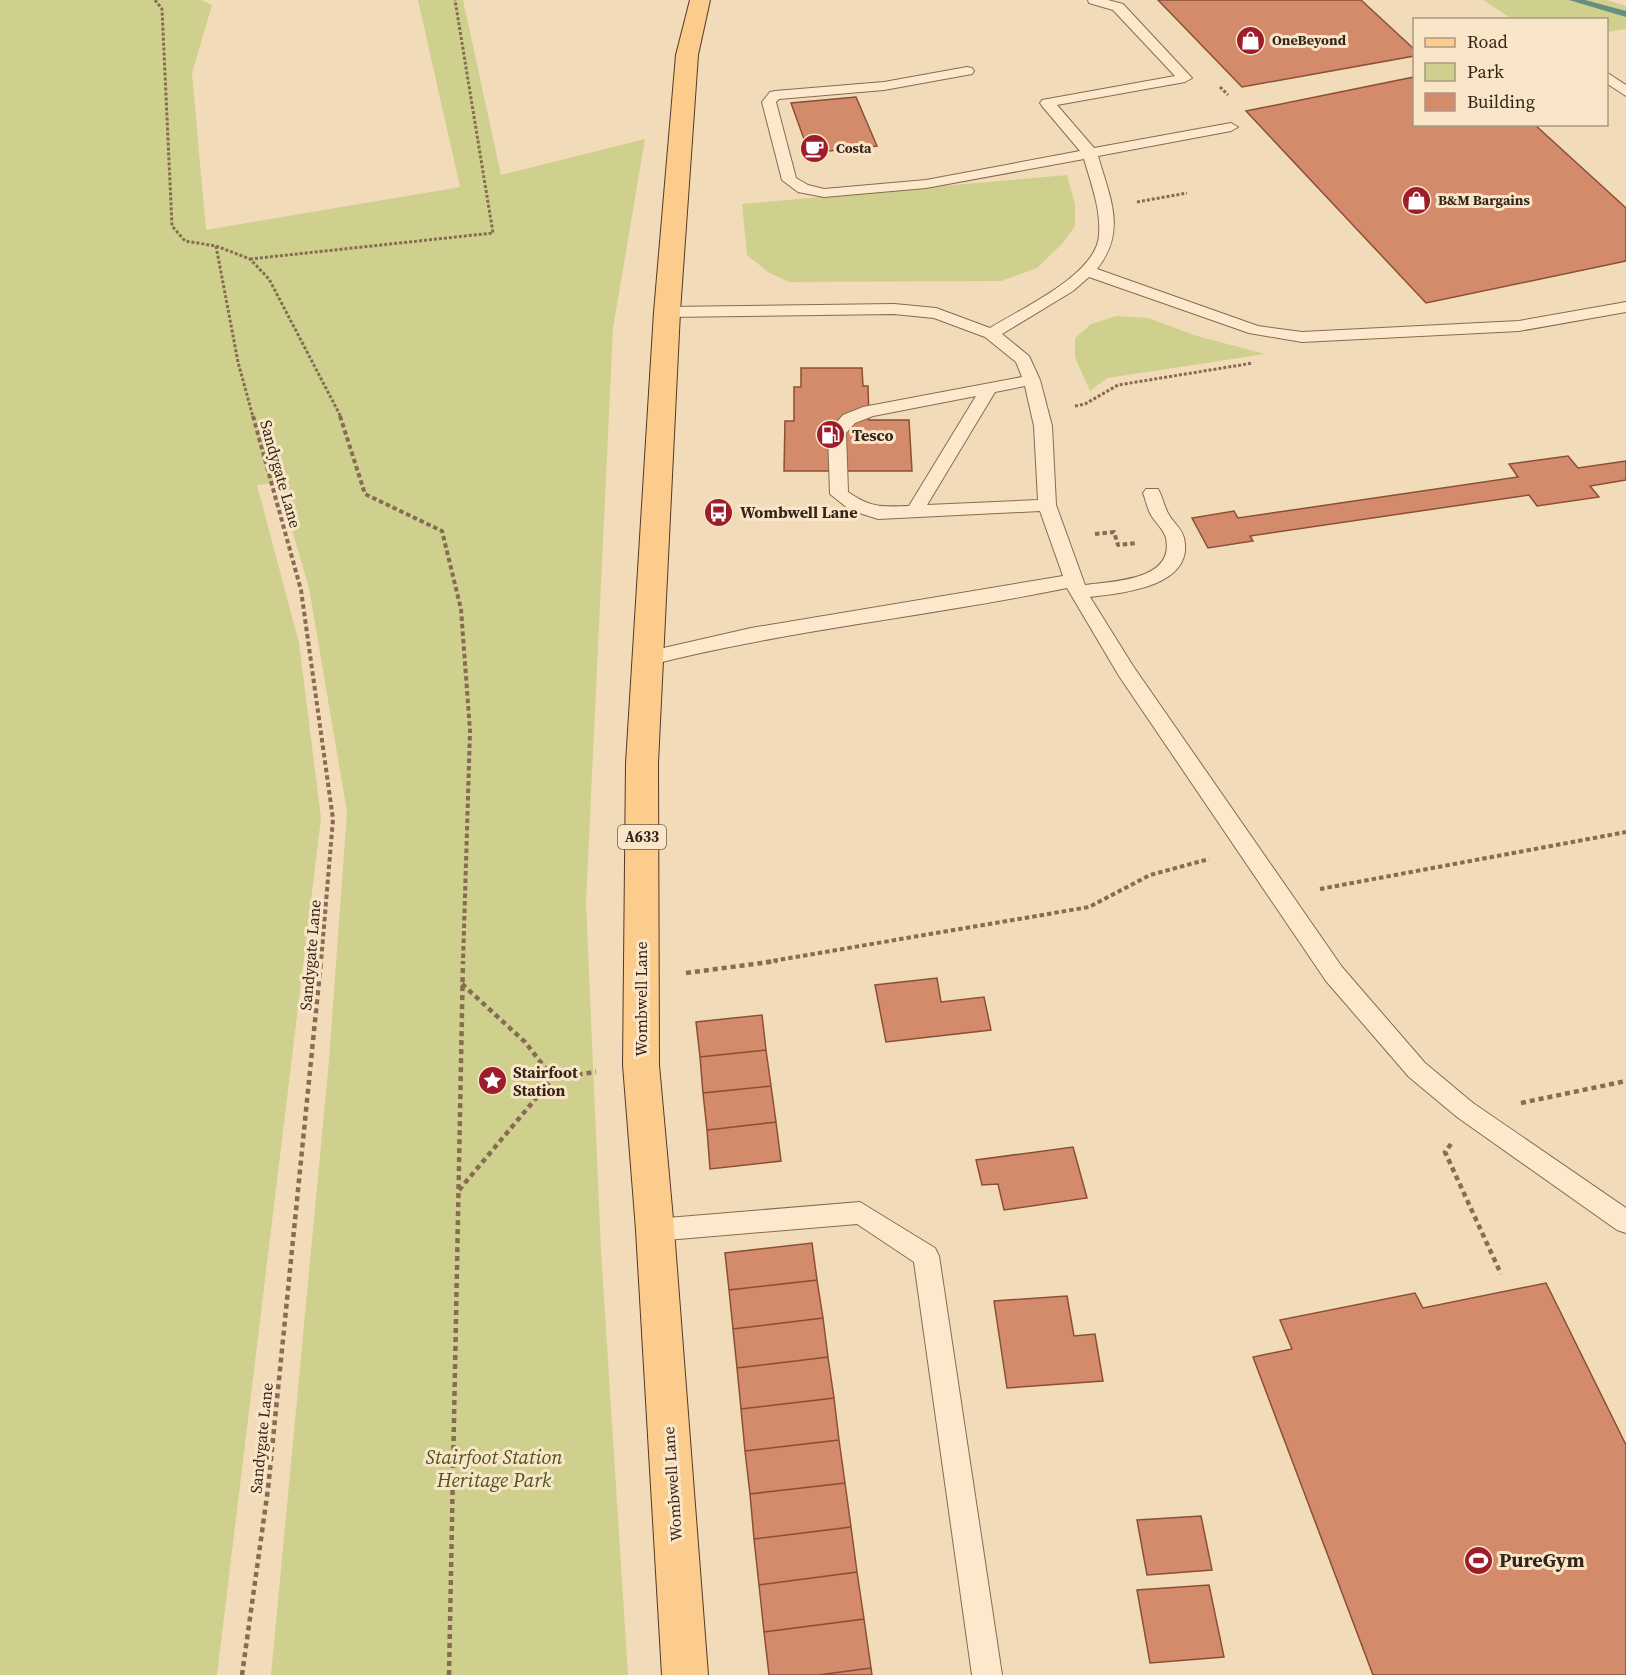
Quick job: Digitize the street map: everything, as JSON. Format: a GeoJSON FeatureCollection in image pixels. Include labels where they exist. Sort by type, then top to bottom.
{"type":"FeatureCollection","features":[{"type":"Feature","properties":{"kind":"main road","name":"Wombwell Lane"},"geometry":{"type":"LineString","coordinates":[[685,1675],[655,1230],[641,1065],[642,763],[667,312],[687,55],[700,0]]}},
{"type":"Feature","properties":{"kind":"lane"},"geometry":{"type":"LineString","coordinates":[[991,334],[1067,288],[1087,271],[1100,255],[1107,237],[1105,207],[1090,153],[1047,103],[1185,78],[1118,7],[1094,0]]}},
{"type":"Feature","properties":{"kind":"lane"},"geometry":{"type":"LineString","coordinates":[[967,71],[884,86],[775,96],[769,102],[789,180],[802,189],[824,193],[926,184],[1231,127]]}},
{"type":"Feature","properties":{"kind":"lane"},"geometry":{"type":"LineString","coordinates":[[1608,78],[1626,92]]}},
{"type":"Feature","properties":{"kind":"lane"},"geometry":{"type":"LineString","coordinates":[[1087,271],[1255,330],[1302,337],[1519,326],[1626,307]]}},
{"type":"Feature","properties":{"kind":"lane"},"geometry":{"type":"LineString","coordinates":[[667,312],[894,309],[936,314],[964,322],[991,334],[1023,360],[1032,380],[1043,426],[1047,505],[1075,586],[1126,671],[1334,974],[1417,1070],[1466,1110],[1626,1222]]}},
{"type":"Feature","properties":{"kind":"lane"},"geometry":{"type":"LineString","coordinates":[[1032,380],[869,411],[849,419],[837,432],[839,494],[856,506],[878,513],[1047,505]]}},
{"type":"Feature","properties":{"kind":"lane"},"geometry":{"type":"LineString","coordinates":[[914,512],[990,387]]}},
{"type":"Feature","properties":{"kind":"lane"},"geometry":{"type":"LineString","coordinates":[[646,659],[688,647],[748,635],[1010,594],[1154,579],[1166,571],[1173,559],[1175,538],[1159,512],[1152,493]]}},
{"type":"Feature","properties":{"kind":"lane"},"geometry":{"type":"LineString","coordinates":[[655,1230],[860,1213],[926,1256],[987,1675]]}},
{"type":"Feature","properties":{"kind":"path"},"geometry":{"type":"LineString","coordinates":[[155,0],[162,9],[172,226],[184,241],[216,246],[250,259],[269,279],[342,420],[365,494],[442,531],[461,609],[470,731],[462,983],[449,1675]]}},
{"type":"Feature","properties":{"kind":"path"},"geometry":{"type":"LineString","coordinates":[[250,259],[493,233],[455,0]]}},
{"type":"Feature","properties":{"kind":"path"},"geometry":{"type":"LineString","coordinates":[[1105,207],[1187,193]]}},
{"type":"Feature","properties":{"kind":"path","name":"Sandygate Lane"},"geometry":{"type":"LineString","coordinates":[[216,246],[238,362],[301,590],[333,819],[315,1046],[268,1489],[242,1675]]}},
{"type":"Feature","properties":{"kind":"path"},"geometry":{"type":"LineString","coordinates":[[1040,414],[1085,404],[1118,385],[1292,357],[1302,337]]}},
{"type":"Feature","properties":{"kind":"path"},"geometry":{"type":"LineString","coordinates":[[1060,539],[1114,532],[1118,545],[1175,538]]}},
{"type":"Feature","properties":{"kind":"path"},"geometry":{"type":"LineString","coordinates":[[1282,896],[1626,832]]}},
{"type":"Feature","properties":{"kind":"path"},"geometry":{"type":"LineString","coordinates":[[641,979],[783,960],[1089,907],[1150,875],[1217,857]]}},
{"type":"Feature","properties":{"kind":"path"},"geometry":{"type":"LineString","coordinates":[[462,983],[525,1042],[553,1078]]}},
{"type":"Feature","properties":{"kind":"path"},"geometry":{"type":"LineString","coordinates":[[459,1190],[553,1078],[641,1065]]}},
{"type":"Feature","properties":{"kind":"green space","name":"Stairfoot Station Heritage Park"},"geometry":{"type":"Polygon","coordinates":[[[0,0],[201,0],[212,5],[192,73],[206,230],[460,187],[418,0],[463,0],[501,175],[645,139],[613,328],[586,903],[601,1251],[628,1675],[271,1675],[329,1060],[347,812],[309,588],[278,483],[257,485],[299,643],[321,818],[217,1675],[0,1675],[0,0]]]}},
{"type":"Feature","properties":{"kind":"green space"},"geometry":{"type":"Polygon","coordinates":[[[1483,0],[1606,0],[1626,6],[1626,29],[1608,32],[1608,18],[1510,18],[1483,0]]]}},
{"type":"Feature","properties":{"kind":"green space"},"geometry":{"type":"Polygon","coordinates":[[[1067,175],[1075,204],[1075,226],[1063,243],[1037,268],[1001,281],[789,282],[768,272],[747,255],[742,204],[1067,175]]]}},
{"type":"Feature","properties":{"kind":"green space"},"geometry":{"type":"Polygon","coordinates":[[[1116,316],[1148,318],[1197,336],[1265,354],[1107,378],[1090,391],[1075,357],[1075,338],[1091,324],[1116,316]]]}},
{"type":"Feature","properties":{"kind":"building"},"geometry":{"type":"Polygon","coordinates":[[[1158,0],[1361,0],[1413,48],[1413,56],[1242,87],[1158,0]]]}},
{"type":"Feature","properties":{"kind":"building"},"geometry":{"type":"Polygon","coordinates":[[[1413,77],[1413,126],[1536,126],[1626,208],[1626,261],[1426,303],[1246,111],[1413,77]]]}},
{"type":"Feature","properties":{"kind":"building"},"geometry":{"type":"Polygon","coordinates":[[[856,97],[877,146],[809,153],[791,103],[856,97]]]}},
{"type":"Feature","properties":{"kind":"building"},"geometry":{"type":"Polygon","coordinates":[[[801,368],[862,368],[863,386],[868,386],[869,420],[909,420],[912,471],[784,471],[785,421],[794,421],[794,387],[801,387],[801,368]]]}},
{"type":"Feature","properties":{"kind":"building"},"geometry":{"type":"Polygon","coordinates":[[[1568,456],[1578,468],[1626,461],[1626,480],[1590,486],[1599,497],[1537,506],[1529,495],[1250,536],[1253,541],[1208,548],[1192,518],[1234,511],[1238,518],[1518,477],[1509,464],[1568,456]]]}},
{"type":"Feature","properties":{"kind":"building"},"geometry":{"type":"Polygon","coordinates":[[[937,978],[941,1002],[984,997],[991,1030],[886,1042],[875,985],[937,978]]]}},
{"type":"Feature","properties":{"kind":"building"},"geometry":{"type":"Polygon","coordinates":[[[762,1015],[766,1050],[700,1057],[696,1022],[762,1015]]]}},
{"type":"Feature","properties":{"kind":"building"},"geometry":{"type":"Polygon","coordinates":[[[766,1050],[771,1086],[703,1093],[700,1057],[766,1050]]]}},
{"type":"Feature","properties":{"kind":"building"},"geometry":{"type":"Polygon","coordinates":[[[771,1086],[776,1122],[707,1130],[703,1093],[771,1086]]]}},
{"type":"Feature","properties":{"kind":"building"},"geometry":{"type":"Polygon","coordinates":[[[776,1122],[781,1161],[710,1169],[707,1130],[776,1122]]]}},
{"type":"Feature","properties":{"kind":"building"},"geometry":{"type":"Polygon","coordinates":[[[1073,1147],[1087,1198],[1004,1210],[998,1184],[982,1185],[976,1160],[1073,1147]]]}},
{"type":"Feature","properties":{"kind":"building"},"geometry":{"type":"Polygon","coordinates":[[[812,1243],[817,1280],[729,1290],[725,1253],[812,1243]]]}},
{"type":"Feature","properties":{"kind":"building"},"geometry":{"type":"Polygon","coordinates":[[[817,1280],[823,1318],[733,1329],[729,1290],[817,1280]]]}},
{"type":"Feature","properties":{"kind":"building","name":"PureGym"},"geometry":{"type":"Polygon","coordinates":[[[1546,1283],[1626,1445],[1626,1675],[1373,1675],[1253,1357],[1292,1349],[1280,1320],[1415,1293],[1423,1308],[1546,1283]]]}},
{"type":"Feature","properties":{"kind":"building"},"geometry":{"type":"Polygon","coordinates":[[[1067,1296],[1074,1336],[1095,1334],[1103,1381],[1007,1388],[994,1301],[1067,1296]]]}},
{"type":"Feature","properties":{"kind":"building"},"geometry":{"type":"Polygon","coordinates":[[[823,1318],[828,1357],[737,1368],[733,1329],[823,1318]]]}},
{"type":"Feature","properties":{"kind":"building"},"geometry":{"type":"Polygon","coordinates":[[[828,1357],[834,1398],[741,1409],[737,1368],[828,1357]]]}},
{"type":"Feature","properties":{"kind":"building"},"geometry":{"type":"Polygon","coordinates":[[[834,1398],[839,1440],[745,1451],[741,1409],[834,1398]]]}},
{"type":"Feature","properties":{"kind":"building"},"geometry":{"type":"Polygon","coordinates":[[[839,1440],[845,1483],[750,1494],[745,1451],[839,1440]]]}},
{"type":"Feature","properties":{"kind":"building"},"geometry":{"type":"Polygon","coordinates":[[[845,1483],[851,1527],[754,1539],[750,1494],[845,1483]]]}},
{"type":"Feature","properties":{"kind":"building"},"geometry":{"type":"Polygon","coordinates":[[[1201,1516],[1212,1570],[1147,1575],[1137,1520],[1201,1516]]]}},
{"type":"Feature","properties":{"kind":"building"},"geometry":{"type":"Polygon","coordinates":[[[851,1527],[857,1572],[759,1585],[754,1539],[851,1527]]]}},
{"type":"Feature","properties":{"kind":"building"},"geometry":{"type":"Polygon","coordinates":[[[857,1572],[864,1619],[764,1632],[759,1585],[857,1572]]]}},
{"type":"Feature","properties":{"kind":"building"},"geometry":{"type":"Polygon","coordinates":[[[1209,1585],[1224,1657],[1150,1663],[1137,1590],[1209,1585]]]}},
{"type":"Feature","properties":{"kind":"building"},"geometry":{"type":"Polygon","coordinates":[[[864,1619],[871,1668],[818,1675],[769,1675],[764,1632],[864,1619]]]}},
{"type":"Feature","properties":{"kind":"building"},"geometry":{"type":"Polygon","coordinates":[[[871,1668],[872,1675],[818,1675],[871,1668]]]}},
{"type":"Feature","properties":{"kind":"waterway"},"geometry":{"type":"LineString","coordinates":[[1574,0],[1626,14]]}},
{"type":"Feature","properties":{"kind":"place","name":"OneBeyond"},"geometry":{"type":"Point","coordinates":[1251,40]}},
{"type":"Feature","properties":{"kind":"place","name":"Costa"},"geometry":{"type":"Point","coordinates":[815,148]}},
{"type":"Feature","properties":{"kind":"place","name":"B&M Bargains"},"geometry":{"type":"Point","coordinates":[1417,200]}},
{"type":"Feature","properties":{"kind":"place","name":"Tesco"},"geometry":{"type":"Point","coordinates":[831,435]}},
{"type":"Feature","properties":{"kind":"place","name":"Wombwell Lane"},"geometry":{"type":"Point","coordinates":[719,512]}},
{"type":"Feature","properties":{"kind":"place","name":"Stairfoot Station"},"geometry":{"type":"Point","coordinates":[492,1081]}},
{"type":"Feature","properties":{"kind":"place","name":"PureGym"},"geometry":{"type":"Point","coordinates":[1478,1560]}}]}
